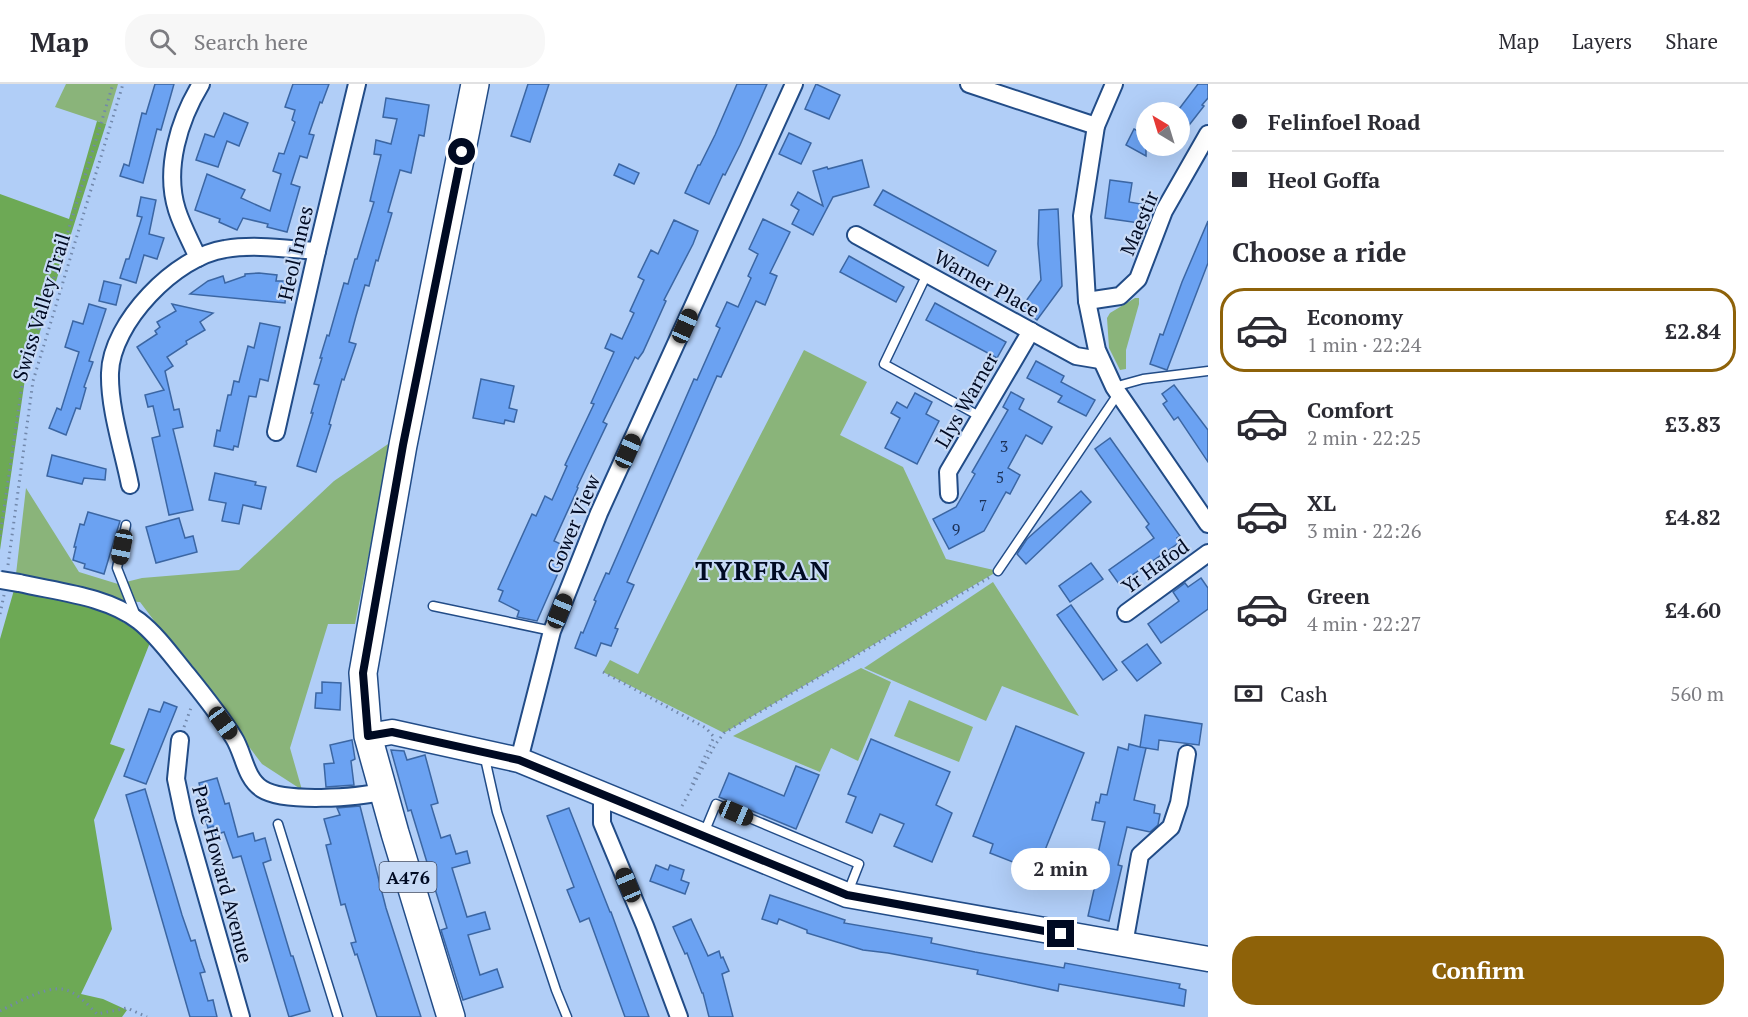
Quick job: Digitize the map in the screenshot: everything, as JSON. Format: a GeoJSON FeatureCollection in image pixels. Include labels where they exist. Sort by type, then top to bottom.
{"type":"FeatureCollection","features":[{"type":"Feature","properties":{"kind":"main road","name":"A476"},"geometry":{"type":"LineString","coordinates":[[451,1017],[368,736],[363,673],[403,445],[475,84]]}},
{"type":"Feature","properties":{"kind":"street"},"geometry":{"type":"LineString","coordinates":[[198,258],[176,210],[171,174],[176,146],[188,106],[201,84]]}},
{"type":"Feature","properties":{"kind":"street","name":"Heol Innes"},"geometry":{"type":"LineString","coordinates":[[276,432],[357,84]]}},
{"type":"Feature","properties":{"kind":"street","name":"Gower View"},"geometry":{"type":"LineString","coordinates":[[519,760],[552,631],[599,513],[794,84]]}},
{"type":"Feature","properties":{"kind":"street"},"geometry":{"type":"LineString","coordinates":[[969,84],[1096,126]]}},
{"type":"Feature","properties":{"kind":"street"},"geometry":{"type":"LineString","coordinates":[[1114,84],[1096,126],[1082,216],[1087,301],[1100,360],[1116,391],[1208,524]]}},
{"type":"Feature","properties":{"kind":"street","name":"Maestir"},"geometry":{"type":"LineString","coordinates":[[1087,301],[1120,296],[1138,279],[1164,211],[1208,134]]}},
{"type":"Feature","properties":{"kind":"street","name":"Warner Place"},"geometry":{"type":"LineString","coordinates":[[856,235],[1076,356],[1100,360]]}},
{"type":"Feature","properties":{"kind":"street"},"geometry":{"type":"LineString","coordinates":[[130,485],[110,391],[110,370],[115,345],[128,322],[171,274],[198,258],[224,249],[270,247],[317,251]]}},
{"type":"Feature","properties":{"kind":"street","name":"Llys Warner"},"geometry":{"type":"LineString","coordinates":[[949,494],[948,472],[1031,332]]}},
{"type":"Feature","properties":{"kind":"street","name":"Yr Hafod"},"geometry":{"type":"LineString","coordinates":[[1126,613],[1208,553]]}},
{"type":"Feature","properties":{"kind":"street"},"geometry":{"type":"LineString","coordinates":[[8,581],[109,605],[137,620],[149,630],[200,691],[235,739],[250,776],[262,789],[279,795],[348,798],[383,791]]}},
{"type":"Feature","properties":{"kind":"street"},"geometry":{"type":"LineString","coordinates":[[368,736],[392,732],[519,760],[847,895],[1208,959]]}},
{"type":"Feature","properties":{"kind":"street","name":"Parc Howard Avenue"},"geometry":{"type":"LineString","coordinates":[[180,740],[176,779],[184,817],[241,1017]]}},
{"type":"Feature","properties":{"kind":"street"},"geometry":{"type":"LineString","coordinates":[[1124,944],[1140,855],[1171,827],[1179,803],[1187,754]]}},
{"type":"Feature","properties":{"kind":"street"},"geometry":{"type":"LineString","coordinates":[[602,794],[602,823],[645,926],[679,1017]]}},
{"type":"Feature","properties":{"kind":"lane"},"geometry":{"type":"LineString","coordinates":[[927,274],[884,364],[981,417]]}},
{"type":"Feature","properties":{"kind":"lane"},"geometry":{"type":"LineString","coordinates":[[998,571],[1116,391],[1143,379],[1208,371]]}},
{"type":"Feature","properties":{"kind":"lane"},"geometry":{"type":"LineString","coordinates":[[126,525],[117,568],[137,620]]}},
{"type":"Feature","properties":{"kind":"lane"},"geometry":{"type":"LineString","coordinates":[[433,606],[552,631]]}},
{"type":"Feature","properties":{"kind":"lane"},"geometry":{"type":"LineString","coordinates":[[483,751],[497,812],[567,1017]]}},
{"type":"Feature","properties":{"kind":"lane"},"geometry":{"type":"LineString","coordinates":[[703,835],[716,804],[858,864],[847,895]]}},
{"type":"Feature","properties":{"kind":"lane"},"geometry":{"type":"LineString","coordinates":[[278,824],[338,1017]]}},
{"type":"Feature","properties":{"kind":"path"},"geometry":{"type":"LineString","coordinates":[[0,536],[22,379],[113,84]]}},
{"type":"Feature","properties":{"kind":"path","name":"Swiss Valley Trail"},"geometry":{"type":"LineString","coordinates":[[0,614],[8,581],[33,381],[123,84]]}},
{"type":"Feature","properties":{"kind":"path"},"geometry":{"type":"LineString","coordinates":[[673,823],[715,745],[724,733],[984,582],[998,571]]}},
{"type":"Feature","properties":{"kind":"path"},"geometry":{"type":"LineString","coordinates":[[603,672],[706,728],[714,737],[673,823]]}},
{"type":"Feature","properties":{"kind":"path"},"geometry":{"type":"LineString","coordinates":[[180,740],[193,702],[200,691]]}},
{"type":"Feature","properties":{"kind":"path"},"geometry":{"type":"LineString","coordinates":[[0,1011],[36,994],[62,989],[78,996],[97,1014],[127,1008],[147,1017]]}},
{"type":"Feature","properties":{"kind":"green space"},"geometry":{"type":"Polygon","coordinates":[[[66,84],[118,84],[106,124],[55,107],[66,84]]]}},
{"type":"Feature","properties":{"kind":"green space"},"geometry":{"type":"Polygon","coordinates":[[[97,121],[106,124],[25,379],[0,550],[0,194],[69,219],[97,121]]]}},
{"type":"Feature","properties":{"kind":"green space"},"geometry":{"type":"Polygon","coordinates":[[[1135,298],[1139,298],[1139,304],[1126,350],[1126,369],[1120,370],[1109,348],[1107,318],[1110,313],[1135,298]]]}},
{"type":"Feature","properties":{"kind":"green space"},"geometry":{"type":"Polygon","coordinates":[[[804,350],[867,382],[840,435],[903,467],[946,559],[998,571],[724,733],[603,672],[610,660],[638,674],[804,350]]]}},
{"type":"Feature","properties":{"kind":"green space"},"geometry":{"type":"Polygon","coordinates":[[[391,442],[355,624],[328,624],[290,748],[302,790],[262,764],[140,602],[119,601],[16,574],[26,488],[79,572],[118,584],[142,578],[239,570],[334,481],[391,442]]]}},
{"type":"Feature","properties":{"kind":"green space"},"geometry":{"type":"Polygon","coordinates":[[[993,582],[1079,716],[1002,686],[986,721],[864,668],[993,582]]]}},
{"type":"Feature","properties":{"kind":"green space"},"geometry":{"type":"Polygon","coordinates":[[[14,590],[98,606],[151,640],[110,744],[125,749],[94,820],[112,929],[81,994],[103,999],[127,1010],[122,1017],[0,1017],[0,639],[14,590]]]}},
{"type":"Feature","properties":{"kind":"green space"},"geometry":{"type":"Polygon","coordinates":[[[861,668],[891,682],[858,761],[831,748],[820,772],[733,736],[861,668]]]}},
{"type":"Feature","properties":{"kind":"green space"},"geometry":{"type":"Polygon","coordinates":[[[909,700],[973,727],[959,762],[894,736],[909,700]]]}},
{"type":"Feature","properties":{"kind":"building"},"geometry":{"type":"Polygon","coordinates":[[[155,84],[174,84],[161,130],[157,129],[143,183],[120,176],[124,164],[129,166],[142,113],[146,114],[155,84]]]}},
{"type":"Feature","properties":{"kind":"building"},"geometry":{"type":"Polygon","coordinates":[[[293,84],[329,84],[309,134],[314,135],[307,158],[300,156],[291,184],[300,187],[287,232],[267,227],[268,224],[243,218],[237,230],[219,222],[220,219],[195,210],[207,174],[245,190],[241,198],[270,211],[281,174],[273,171],[279,153],[284,154],[295,122],[292,120],[295,110],[285,107],[293,84]]]}},
{"type":"Feature","properties":{"kind":"building"},"geometry":{"type":"Polygon","coordinates":[[[528,84],[549,84],[530,142],[511,136],[528,84]]]}},
{"type":"Feature","properties":{"kind":"building"},"geometry":{"type":"Polygon","coordinates":[[[737,84],[767,84],[740,145],[709,204],[685,193],[715,135],[737,84]]]}},
{"type":"Feature","properties":{"kind":"building"},"geometry":{"type":"Polygon","coordinates":[[[816,84],[840,95],[829,119],[805,109],[816,84]]]}},
{"type":"Feature","properties":{"kind":"building"},"geometry":{"type":"Polygon","coordinates":[[[1198,84],[1208,84],[1208,98],[1190,124],[1190,102],[1184,102],[1198,84]]]}},
{"type":"Feature","properties":{"kind":"building"},"geometry":{"type":"Polygon","coordinates":[[[386,98],[429,105],[424,136],[419,135],[411,173],[400,170],[388,212],[392,213],[378,261],[376,260],[369,286],[365,285],[349,342],[356,344],[344,380],[342,379],[316,472],[297,466],[319,385],[314,384],[322,358],[320,358],[327,335],[329,336],[344,283],[348,284],[355,259],[357,259],[374,202],[370,201],[381,155],[374,154],[376,140],[391,144],[397,119],[383,117],[386,98]]]}},
{"type":"Feature","properties":{"kind":"building"},"geometry":{"type":"Polygon","coordinates":[[[224,113],[248,123],[239,146],[227,141],[218,167],[196,160],[205,134],[214,137],[224,113]]]}},
{"type":"Feature","properties":{"kind":"building"},"geometry":{"type":"Polygon","coordinates":[[[1134,129],[1136,130],[1136,150],[1126,145],[1134,129]]]}},
{"type":"Feature","properties":{"kind":"building"},"geometry":{"type":"Polygon","coordinates":[[[789,133],[811,143],[801,164],[779,154],[789,133]]]}},
{"type":"Feature","properties":{"kind":"building"},"geometry":{"type":"Polygon","coordinates":[[[862,160],[869,187],[833,197],[813,235],[792,224],[799,210],[791,205],[798,192],[823,206],[813,171],[862,160]]]}},
{"type":"Feature","properties":{"kind":"building"},"geometry":{"type":"Polygon","coordinates":[[[619,164],[639,173],[634,184],[614,175],[619,164]]]}},
{"type":"Feature","properties":{"kind":"building"},"geometry":{"type":"Polygon","coordinates":[[[1110,180],[1132,183],[1129,202],[1141,204],[1139,223],[1105,218],[1110,180]]]}},
{"type":"Feature","properties":{"kind":"building"},"geometry":{"type":"Polygon","coordinates":[[[883,190],[996,251],[988,266],[874,205],[883,190]]]}},
{"type":"Feature","properties":{"kind":"building"},"geometry":{"type":"Polygon","coordinates":[[[141,197],[156,200],[149,234],[164,238],[157,259],[144,255],[136,283],[120,278],[126,259],[129,259],[142,217],[137,216],[141,197]]]}},
{"type":"Feature","properties":{"kind":"building"},"geometry":{"type":"Polygon","coordinates":[[[1058,209],[1062,286],[1037,320],[1021,308],[1041,280],[1038,244],[1039,210],[1058,209]]]}},
{"type":"Feature","properties":{"kind":"building"},"geometry":{"type":"Polygon","coordinates":[[[763,219],[790,232],[770,273],[777,276],[765,305],[756,301],[721,377],[717,376],[627,582],[634,585],[615,628],[618,629],[611,646],[601,643],[596,656],[575,648],[606,573],[609,574],[694,379],[697,380],[720,328],[716,326],[727,302],[738,307],[751,278],[748,276],[758,254],[749,249],[763,219]]]}},
{"type":"Feature","properties":{"kind":"building"},"geometry":{"type":"Polygon","coordinates":[[[674,220],[698,231],[693,244],[664,300],[666,301],[643,352],[638,359],[635,357],[603,422],[607,424],[554,541],[569,548],[537,621],[517,617],[519,611],[499,601],[503,591],[498,589],[532,514],[536,516],[545,496],[552,500],[614,352],[605,348],[611,334],[622,339],[634,313],[630,311],[644,280],[638,277],[651,250],[658,254],[674,220]]]}},
{"type":"Feature","properties":{"kind":"building"},"geometry":{"type":"Polygon","coordinates":[[[1208,221],[1208,263],[1167,370],[1150,364],[1160,334],[1163,335],[1208,221]]]}},
{"type":"Feature","properties":{"kind":"building"},"geometry":{"type":"Polygon","coordinates":[[[849,256],[904,287],[896,302],[840,272],[849,256]]]}},
{"type":"Feature","properties":{"kind":"building"},"geometry":{"type":"Polygon","coordinates":[[[245,274],[277,275],[276,281],[287,281],[285,303],[190,294],[208,281],[223,276],[225,283],[245,276],[245,274]]]}},
{"type":"Feature","properties":{"kind":"building"},"geometry":{"type":"Polygon","coordinates":[[[104,281],[121,285],[116,305],[99,301],[104,281]]]}},
{"type":"Feature","properties":{"kind":"building"},"geometry":{"type":"Polygon","coordinates":[[[935,303],[1006,342],[997,358],[926,320],[935,303]]]}},
{"type":"Feature","properties":{"kind":"building"},"geometry":{"type":"Polygon","coordinates":[[[89,304],[106,309],[89,361],[93,362],[84,387],[86,388],[80,409],[76,408],[66,435],[49,428],[57,408],[61,410],[79,352],[65,347],[73,321],[83,324],[89,304]]]}},
{"type":"Feature","properties":{"kind":"building"},"geometry":{"type":"Polygon","coordinates":[[[172,304],[213,313],[200,322],[205,330],[186,341],[187,344],[167,357],[173,366],[165,371],[174,410],[179,409],[183,427],[173,429],[193,510],[169,515],[152,438],[160,436],[153,406],[148,407],[145,395],[164,390],[137,347],[157,334],[155,331],[160,327],[157,322],[176,311],[172,304]]]}},
{"type":"Feature","properties":{"kind":"building"},"geometry":{"type":"Polygon","coordinates":[[[260,323],[280,327],[268,381],[260,379],[256,397],[249,396],[238,447],[234,446],[233,450],[214,446],[217,430],[220,431],[228,395],[231,395],[234,381],[239,382],[248,346],[254,348],[260,323]]]}},
{"type":"Feature","properties":{"kind":"building"},"geometry":{"type":"Polygon","coordinates":[[[1036,361],[1064,376],[1061,382],[1095,400],[1086,416],[1058,402],[1062,396],[1027,378],[1036,361]]]}},
{"type":"Feature","properties":{"kind":"building"},"geometry":{"type":"Polygon","coordinates":[[[481,379],[514,386],[509,408],[517,410],[514,422],[505,420],[504,424],[473,418],[481,379]]]}},
{"type":"Feature","properties":{"kind":"building"},"geometry":{"type":"Polygon","coordinates":[[[1174,385],[1208,430],[1208,462],[1178,417],[1174,420],[1163,404],[1167,401],[1162,394],[1174,385]]]}},
{"type":"Feature","properties":{"kind":"building"},"geometry":{"type":"Polygon","coordinates":[[[1011,392],[1024,399],[1019,409],[1052,427],[1042,444],[1026,435],[1008,468],[1020,475],[1010,494],[1006,492],[984,531],[949,549],[933,519],[956,507],[975,474],[972,472],[1008,410],[1003,407],[1011,392]]]}},
{"type":"Feature","properties":{"kind":"building"},"geometry":{"type":"Polygon","coordinates":[[[915,393],[932,402],[926,414],[939,421],[917,464],[885,448],[900,418],[891,413],[897,402],[907,408],[915,393]]]}},
{"type":"Feature","properties":{"kind":"building"},"geometry":{"type":"Polygon","coordinates":[[[1110,438],[1180,536],[1177,538],[1180,542],[1119,584],[1109,570],[1154,538],[1146,527],[1149,524],[1095,449],[1110,438]]]}},
{"type":"Feature","properties":{"kind":"building"},"geometry":{"type":"Polygon","coordinates":[[[52,455],[106,469],[105,480],[84,478],[82,484],[47,476],[52,455]]]}},
{"type":"Feature","properties":{"kind":"building"},"geometry":{"type":"Polygon","coordinates":[[[215,473],[256,482],[255,485],[266,487],[261,509],[243,505],[239,524],[222,521],[226,503],[209,500],[215,473]]]}},
{"type":"Feature","properties":{"kind":"building"},"geometry":{"type":"Polygon","coordinates":[[[1081,491],[1091,502],[1026,564],[1017,554],[1027,539],[1081,491]]]}},
{"type":"Feature","properties":{"kind":"building"},"geometry":{"type":"Polygon","coordinates":[[[88,512],[120,521],[104,574],[84,568],[85,564],[73,560],[80,524],[84,525],[88,512]]]}},
{"type":"Feature","properties":{"kind":"building"},"geometry":{"type":"Polygon","coordinates":[[[179,518],[185,538],[193,536],[197,552],[156,563],[146,527],[179,518]]]}},
{"type":"Feature","properties":{"kind":"building"},"geometry":{"type":"Polygon","coordinates":[[[1091,563],[1103,579],[1070,602],[1059,586],[1091,563]]]}},
{"type":"Feature","properties":{"kind":"building"},"geometry":{"type":"Polygon","coordinates":[[[1201,578],[1208,588],[1208,609],[1161,643],[1148,624],[1179,601],[1173,592],[1185,583],[1188,587],[1201,578]]]}},
{"type":"Feature","properties":{"kind":"building"},"geometry":{"type":"Polygon","coordinates":[[[1071,605],[1117,670],[1103,680],[1057,615],[1071,605]]]}},
{"type":"Feature","properties":{"kind":"building"},"geometry":{"type":"Polygon","coordinates":[[[1147,644],[1161,663],[1137,681],[1122,662],[1147,644]]]}},
{"type":"Feature","properties":{"kind":"building"},"geometry":{"type":"Polygon","coordinates":[[[322,682],[341,683],[340,710],[315,708],[316,693],[322,693],[322,682]]]}},
{"type":"Feature","properties":{"kind":"building"},"geometry":{"type":"Polygon","coordinates":[[[164,702],[177,707],[146,784],[124,776],[149,709],[160,712],[164,702]]]}},
{"type":"Feature","properties":{"kind":"building"},"geometry":{"type":"Polygon","coordinates":[[[1145,715],[1202,724],[1199,745],[1159,740],[1158,750],[1140,747],[1145,715]]]}},
{"type":"Feature","properties":{"kind":"building"},"geometry":{"type":"Polygon","coordinates":[[[1016,726],[1084,753],[1039,865],[1020,857],[1018,864],[990,853],[993,844],[973,836],[1016,726]]]}},
{"type":"Feature","properties":{"kind":"building"},"geometry":{"type":"Polygon","coordinates":[[[871,739],[950,772],[936,805],[952,813],[932,862],[894,846],[904,824],[880,814],[872,833],[846,822],[856,797],[848,794],[871,739]]]}},
{"type":"Feature","properties":{"kind":"building"},"geometry":{"type":"Polygon","coordinates":[[[352,740],[355,759],[351,761],[354,785],[326,787],[324,764],[334,763],[330,745],[352,740]]]}},
{"type":"Feature","properties":{"kind":"building"},"geometry":{"type":"Polygon","coordinates":[[[1129,744],[1146,748],[1134,800],[1155,805],[1154,813],[1160,814],[1158,825],[1150,832],[1127,827],[1118,865],[1122,866],[1109,921],[1088,916],[1101,859],[1097,858],[1105,822],[1092,820],[1096,802],[1099,803],[1101,794],[1107,795],[1118,747],[1128,750],[1129,744]]]}},
{"type":"Feature","properties":{"kind":"building"},"geometry":{"type":"Polygon","coordinates":[[[391,750],[404,751],[407,760],[425,755],[438,803],[431,805],[441,838],[450,835],[456,854],[467,851],[470,863],[452,868],[467,917],[485,912],[490,929],[468,935],[480,975],[497,969],[503,987],[463,1000],[441,930],[447,928],[411,810],[408,811],[391,750]]]}},
{"type":"Feature","properties":{"kind":"building"},"geometry":{"type":"Polygon","coordinates":[[[796,766],[819,775],[796,829],[719,797],[729,773],[784,796],[796,766]]]}},
{"type":"Feature","properties":{"kind":"building"},"geometry":{"type":"Polygon","coordinates":[[[217,778],[225,804],[229,803],[238,837],[253,833],[255,841],[265,838],[271,860],[263,863],[310,1011],[289,1017],[241,856],[233,858],[224,832],[215,835],[213,826],[208,828],[197,788],[200,787],[199,783],[217,778]]]}},
{"type":"Feature","properties":{"kind":"building"},"geometry":{"type":"Polygon","coordinates":[[[145,789],[182,915],[191,941],[195,940],[205,972],[200,973],[208,1001],[213,1000],[217,1017],[190,1017],[126,795],[145,789]]]}},
{"type":"Feature","properties":{"kind":"building"},"geometry":{"type":"Polygon","coordinates":[[[360,806],[386,908],[421,1017],[377,1017],[357,954],[355,955],[351,943],[356,942],[345,904],[341,905],[326,845],[331,844],[324,819],[340,815],[337,808],[360,806]]]}},
{"type":"Feature","properties":{"kind":"building"},"geometry":{"type":"Polygon","coordinates":[[[569,808],[611,912],[649,1017],[625,1017],[589,918],[580,922],[567,890],[574,887],[547,816],[569,808]]]}},
{"type":"Feature","properties":{"kind":"building"},"geometry":{"type":"Polygon","coordinates":[[[656,865],[668,870],[670,865],[684,870],[681,880],[689,883],[685,894],[650,881],[656,865]]]}},
{"type":"Feature","properties":{"kind":"building"},"geometry":{"type":"Polygon","coordinates":[[[770,895],[845,920],[844,923],[932,938],[931,943],[1064,968],[1065,963],[1180,984],[1179,988],[1186,990],[1184,1006],[1059,984],[1058,991],[977,974],[978,970],[863,950],[807,933],[807,930],[779,919],[777,924],[762,919],[770,895]]]}},
{"type":"Feature","properties":{"kind":"building"},"geometry":{"type":"Polygon","coordinates":[[[691,919],[708,956],[719,951],[729,971],[722,974],[733,1017],[709,1017],[703,993],[687,953],[685,954],[673,927],[691,919]]]}},
{"type":"Feature","properties":{"kind":"district","name":"TYRFRAN"},"geometry":{"type":"Point","coordinates":[763,570]}},
{"type":"Feature","properties":{"kind":"route"},"geometry":{"type":"LineString","coordinates":[[462,152],[403,445],[363,673],[368,736],[392,732],[519,760],[847,895],[1061,934]]}}]}
